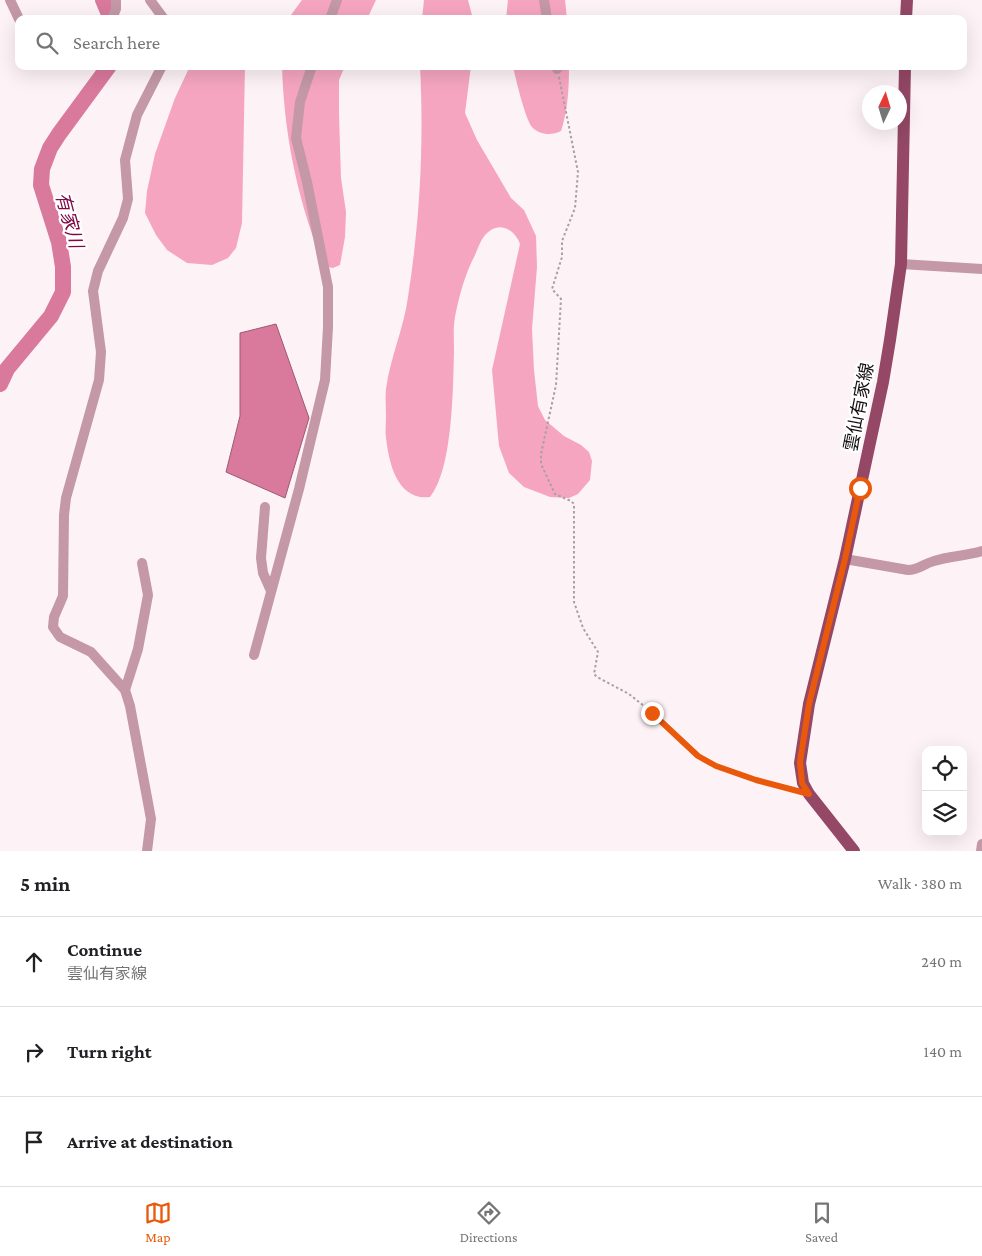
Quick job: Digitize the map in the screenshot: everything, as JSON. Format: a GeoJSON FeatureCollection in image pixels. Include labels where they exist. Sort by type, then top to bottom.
{"type":"FeatureCollection","features":[{"type":"Feature","properties":{"kind":"main road"},"geometry":{"type":"LineString","coordinates":[[906,15],[907,0]]}},
{"type":"Feature","properties":{"kind":"main road","name":"雲仙有家線"},"geometry":{"type":"LineString","coordinates":[[854,851],[802,783],[800,762],[809,704],[845,559],[883,382],[900,264],[905,70]]}},
{"type":"Feature","properties":{"kind":"street"},"geometry":{"type":"LineString","coordinates":[[10,0],[17,15]]}},
{"type":"Feature","properties":{"kind":"street"},"geometry":{"type":"LineString","coordinates":[[114,15],[116,0]]}},
{"type":"Feature","properties":{"kind":"street"},"geometry":{"type":"LineString","coordinates":[[150,0],[161,15]]}},
{"type":"Feature","properties":{"kind":"street"},"geometry":{"type":"LineString","coordinates":[[331,15],[337,0]]}},
{"type":"Feature","properties":{"kind":"street"},"geometry":{"type":"LineString","coordinates":[[544,0],[546,15]]}},
{"type":"Feature","properties":{"kind":"street"},"geometry":{"type":"LineString","coordinates":[[146,851],[151,819],[130,706],[125,690],[91,652],[60,637],[53,627],[54,616],[63,596],[66,498],[99,380],[101,352],[93,291],[98,271],[123,218],[128,199],[125,160],[137,115],[160,70]]}},
{"type":"Feature","properties":{"kind":"street"},"geometry":{"type":"LineString","coordinates":[[254,656],[301,480],[325,380],[328,288],[307,182],[296,138],[300,102],[311,70]]}},
{"type":"Feature","properties":{"kind":"street"},"geometry":{"type":"LineString","coordinates":[[900,264],[982,269]]}},
{"type":"Feature","properties":{"kind":"street"},"geometry":{"type":"LineString","coordinates":[[265,507],[261,558],[263,573],[271,591]]}},
{"type":"Feature","properties":{"kind":"street"},"geometry":{"type":"LineString","coordinates":[[845,559],[916,570],[924,564],[935,560],[982,551]]}},
{"type":"Feature","properties":{"kind":"street"},"geometry":{"type":"LineString","coordinates":[[125,690],[138,649],[148,594],[142,563]]}},
{"type":"Feature","properties":{"kind":"street"},"geometry":{"type":"LineString","coordinates":[[981,851],[982,844]]}},
{"type":"Feature","properties":{"kind":"path"},"geometry":{"type":"LineString","coordinates":[[557,70],[578,172],[575,208],[562,241],[562,257],[552,290],[561,299],[556,385],[541,454],[541,464],[555,494],[574,504],[574,602],[583,628],[598,652],[594,674],[597,678],[628,694],[664,722],[698,756],[716,766],[756,780],[809,794]]}},
{"type":"Feature","properties":{"kind":"shaded area"},"geometry":{"type":"Polygon","coordinates":[[[302,0],[376,0],[369,15],[291,15],[302,0]]]}},
{"type":"Feature","properties":{"kind":"shaded area"},"geometry":{"type":"Polygon","coordinates":[[[424,0],[468,0],[472,15],[422,15],[424,0]]]}},
{"type":"Feature","properties":{"kind":"shaded area"},"geometry":{"type":"Polygon","coordinates":[[[508,0],[565,0],[567,15],[506,15],[508,0]]]}},
{"type":"Feature","properties":{"kind":"shaded area"},"geometry":{"type":"Polygon","coordinates":[[[188,70],[245,70],[242,223],[236,248],[228,258],[212,265],[187,263],[167,250],[156,235],[145,213],[147,191],[155,154],[175,98],[188,70]]]}},
{"type":"Feature","properties":{"kind":"shaded area"},"geometry":{"type":"Polygon","coordinates":[[[282,70],[343,70],[339,80],[339,114],[341,178],[346,212],[345,237],[340,265],[333,268],[324,266],[307,218],[289,143],[282,70]]]}},
{"type":"Feature","properties":{"kind":"shaded area"},"geometry":{"type":"Polygon","coordinates":[[[420,70],[470,70],[465,113],[477,140],[511,198],[524,210],[536,236],[537,267],[532,329],[538,406],[545,420],[564,436],[581,445],[589,452],[592,461],[590,480],[578,494],[569,498],[550,497],[524,487],[509,473],[499,446],[492,370],[520,244],[512,232],[500,227],[488,232],[479,244],[460,293],[454,325],[450,427],[443,468],[438,484],[430,497],[419,497],[402,487],[393,469],[387,448],[386,392],[388,377],[406,309],[416,239],[422,124],[420,70]]]}},
{"type":"Feature","properties":{"kind":"shaded area"},"geometry":{"type":"Polygon","coordinates":[[[514,70],[569,70],[567,107],[561,131],[554,134],[546,134],[535,130],[530,123],[518,89],[514,70]]]}},
{"type":"Feature","properties":{"kind":"shaded area"},"geometry":{"type":"Polygon","coordinates":[[[276,324],[309,418],[285,498],[226,472],[240,416],[240,333],[276,324]]]}},
{"type":"Feature","properties":{"kind":"waterway","name":"有家川"},"geometry":{"type":"LineString","coordinates":[[103,0],[109,15]]}},
{"type":"Feature","properties":{"kind":"waterway","name":"有家川"},"geometry":{"type":"LineString","coordinates":[[0,384],[7,369],[51,316],[63,292],[63,267],[59,242],[41,185],[42,169],[50,148],[59,134],[106,70]]}},
{"type":"Feature","properties":{"kind":"route"},"geometry":{"type":"LineString","coordinates":[[652,713],[664,722],[698,756],[716,766],[756,780],[809,794],[802,783],[800,762],[809,704],[845,559],[860,488]]}}]}
